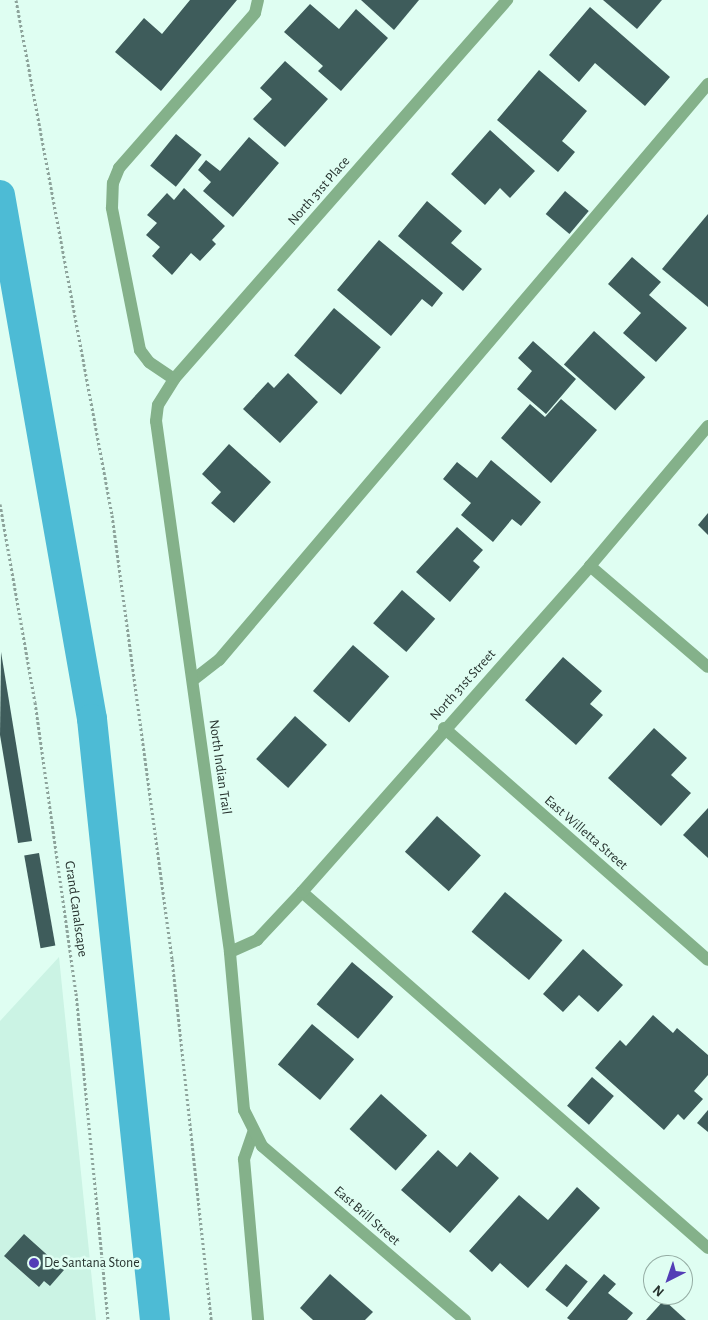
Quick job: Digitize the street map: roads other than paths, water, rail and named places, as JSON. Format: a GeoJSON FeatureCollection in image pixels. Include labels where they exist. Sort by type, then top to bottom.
{"type":"FeatureCollection","features":[{"type":"Feature","properties":{"kind":"street"},"geometry":{"type":"LineString","coordinates":[[174,379],[148,362],[140,350],[112,208],[113,183],[119,168],[256,13],[258,0]]}},
{"type":"Feature","properties":{"kind":"street","name":"North 31st Place"},"geometry":{"type":"LineString","coordinates":[[158,405],[174,379],[507,0]]}},
{"type":"Feature","properties":{"kind":"street"},"geometry":{"type":"LineString","coordinates":[[193,680],[219,660],[708,84]]}},
{"type":"Feature","properties":{"kind":"street","name":"North Indian Trail"},"geometry":{"type":"LineString","coordinates":[[158,405],[156,421],[230,952],[244,1110],[253,1133]]}},
{"type":"Feature","properties":{"kind":"street","name":"North 31st Street"},"geometry":{"type":"LineString","coordinates":[[230,952],[257,940],[302,892],[444,728],[590,566],[708,426]]}},
{"type":"Feature","properties":{"kind":"street"},"geometry":{"type":"LineString","coordinates":[[590,566],[708,667]]}},
{"type":"Feature","properties":{"kind":"street","name":"East Willetta Street"},"geometry":{"type":"LineString","coordinates":[[444,728],[708,960]]}},
{"type":"Feature","properties":{"kind":"street"},"geometry":{"type":"LineString","coordinates":[[302,892],[708,1248]]}},
{"type":"Feature","properties":{"kind":"street"},"geometry":{"type":"LineString","coordinates":[[253,1133],[244,1159],[258,1320]]}},
{"type":"Feature","properties":{"kind":"street","name":"East Brill Street"},"geometry":{"type":"LineString","coordinates":[[253,1133],[262,1146],[466,1320]]}},
{"type":"Feature","properties":{"kind":"waterway"},"geometry":{"type":"LineString","coordinates":[[0,195],[92,719],[155,1320]]}},
{"type":"Feature","properties":{"kind":"place","name":"De Santana Stone"},"geometry":{"type":"Point","coordinates":[34,1263]}}]}
